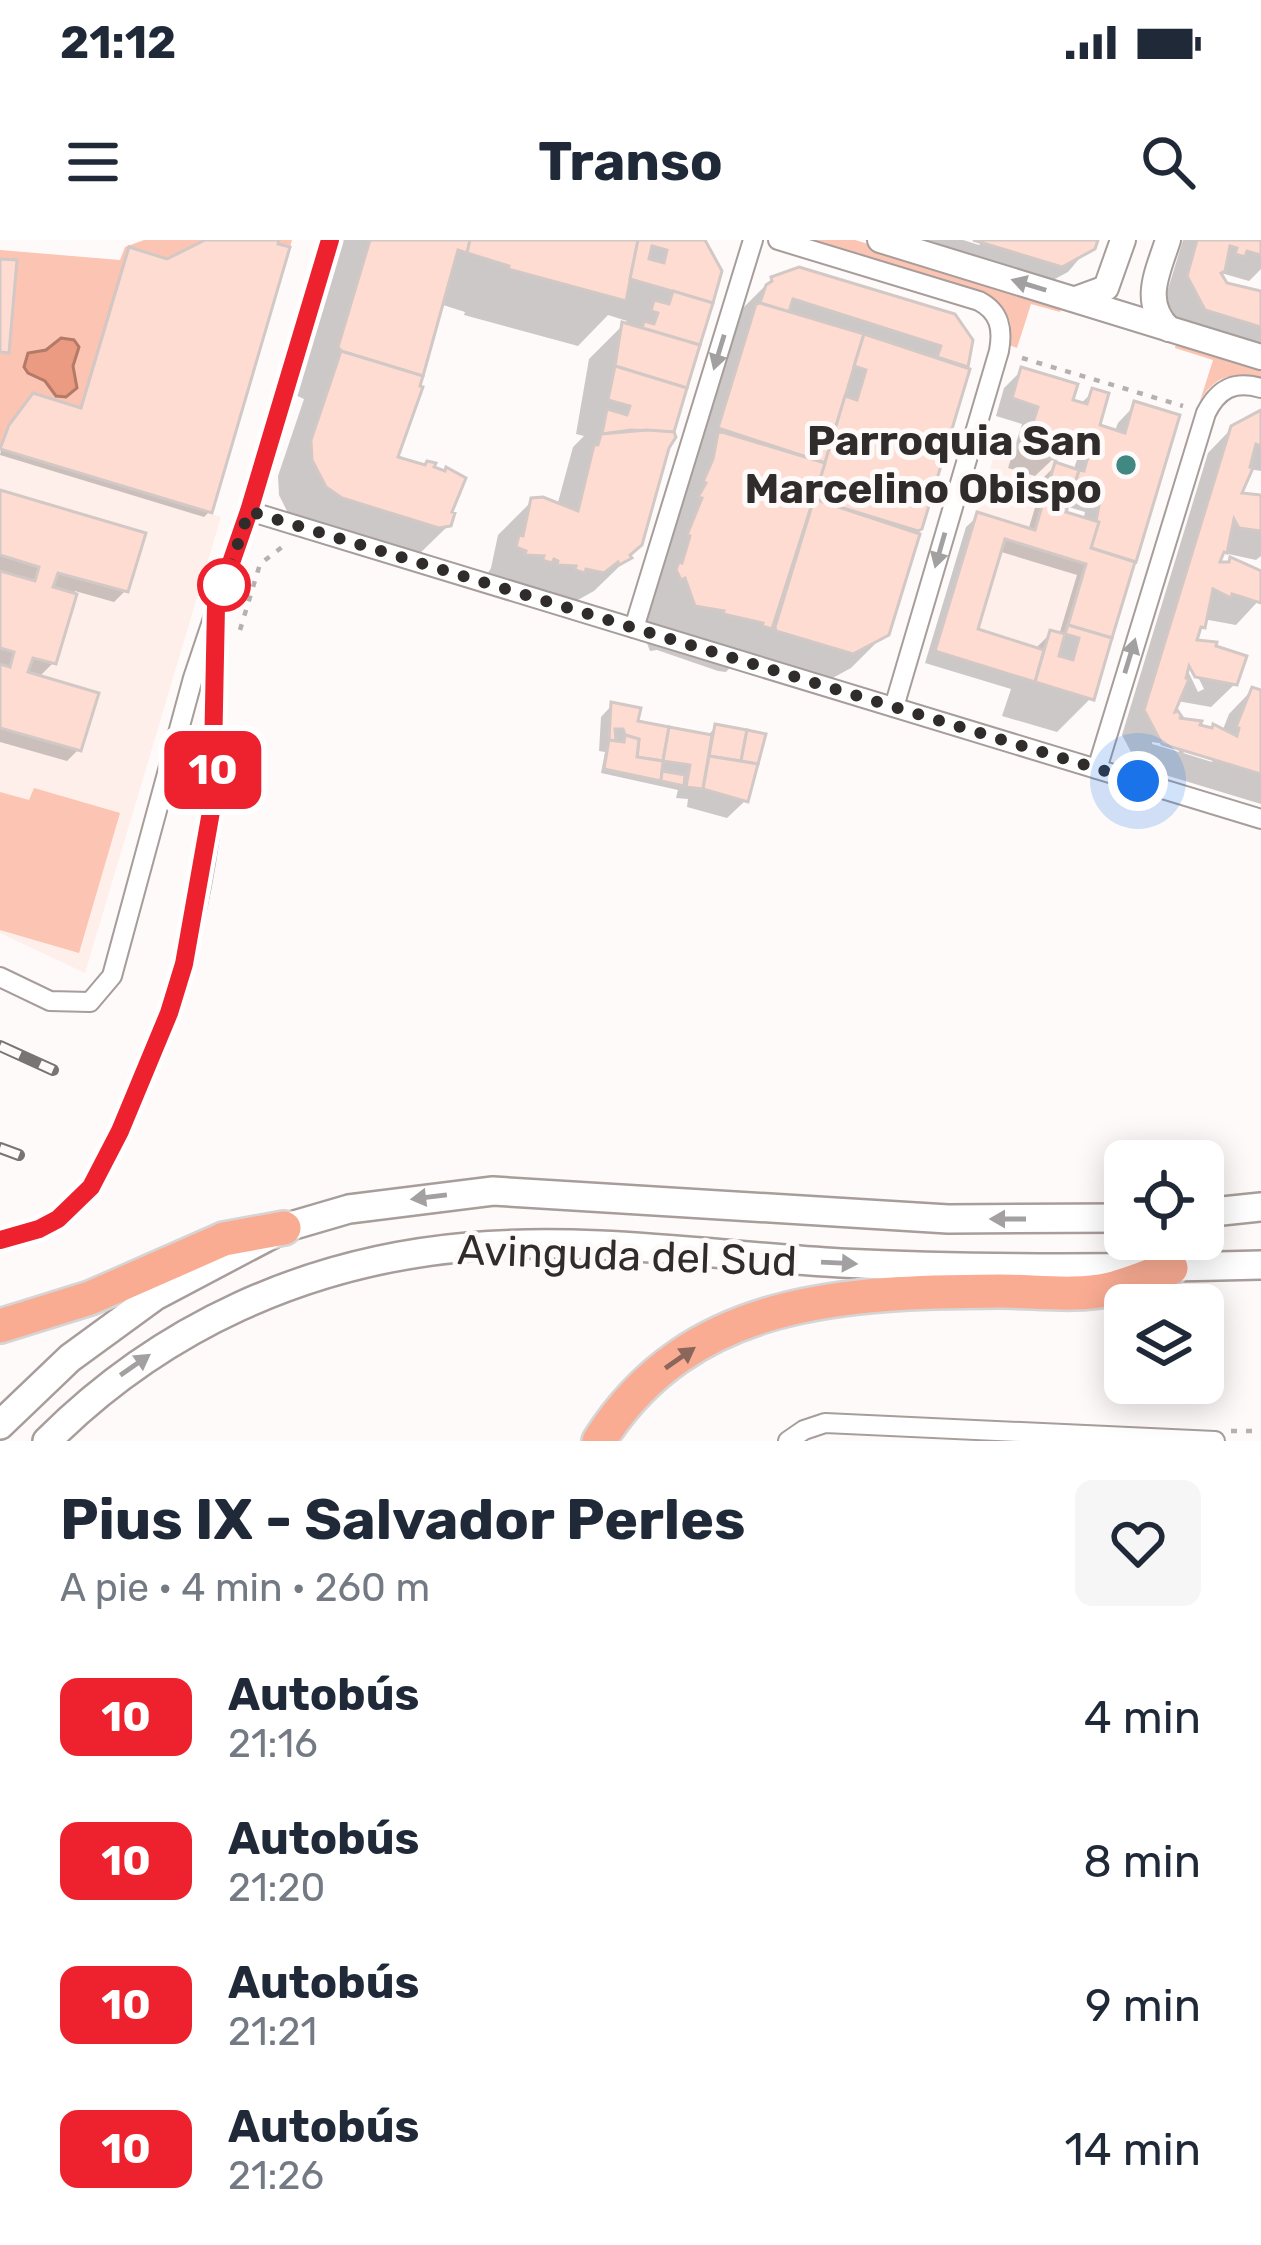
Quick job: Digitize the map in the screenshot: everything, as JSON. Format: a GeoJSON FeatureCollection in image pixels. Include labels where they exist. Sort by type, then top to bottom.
{"type":"FeatureCollection","features":[{"type":"Feature","properties":{"kind":"highway"},"geometry":{"type":"LineString","coordinates":[[0,1326],[90,1298],[224,1239],[284,1228]]}},
{"type":"Feature","properties":{"kind":"highway"},"geometry":{"type":"LineString","coordinates":[[598,1441],[664,1369],[705,1341],[776,1310],[873,1293],[1107,1291],[1171,1268]]}},
{"type":"Feature","properties":{"kind":"main road","name":"Avinguda del Sud"},"geometry":{"type":"LineString","coordinates":[[0,1425],[70,1358],[155,1297],[284,1228],[350,1209],[493,1191],[948,1220],[1104,1218]]}},
{"type":"Feature","properties":{"kind":"main road"},"geometry":{"type":"LineString","coordinates":[[1224,1211],[1261,1207]]}},
{"type":"Feature","properties":{"kind":"main road","name":"Avinguda del Sud"},"geometry":{"type":"LineString","coordinates":[[46,1441],[112,1381],[202,1323],[252,1299],[366,1261],[471,1246],[522,1245],[999,1270],[1261,1265]]}},
{"type":"Feature","properties":{"kind":"street"},"geometry":{"type":"LineString","coordinates":[[0,977],[50,1001],[90,1002],[112,976],[176,740],[331,240]]}},
{"type":"Feature","properties":{"kind":"street"},"geometry":{"type":"LineString","coordinates":[[634,628],[753,240]]}},
{"type":"Feature","properties":{"kind":"street"},"geometry":{"type":"LineString","coordinates":[[778,240],[979,301],[998,317],[999,351],[894,707]]}},
{"type":"Feature","properties":{"kind":"street"},"geometry":{"type":"LineString","coordinates":[[880,240],[1261,357]]}},
{"type":"Feature","properties":{"kind":"street"},"geometry":{"type":"LineString","coordinates":[[1076,299],[1106,288],[1123,240]]}},
{"type":"Feature","properties":{"kind":"street"},"geometry":{"type":"LineString","coordinates":[[1168,240],[1152,298],[1153,310],[1168,328]]}},
{"type":"Feature","properties":{"kind":"street"},"geometry":{"type":"LineString","coordinates":[[1097,769],[1206,413],[1225,388],[1261,388]]}},
{"type":"Feature","properties":{"kind":"street"},"geometry":{"type":"LineString","coordinates":[[249,511],[1261,818]]}},
{"type":"Feature","properties":{"kind":"street"},"geometry":{"type":"LineString","coordinates":[[0,1240],[39,1229],[76,1204],[101,1171],[147,1070],[184,964],[212,806],[216,606]]}},
{"type":"Feature","properties":{"kind":"street"},"geometry":{"type":"LineString","coordinates":[[176,740],[215,680]]}},
{"type":"Feature","properties":{"kind":"street"},"geometry":{"type":"LineString","coordinates":[[788,1441],[814,1425],[856,1424],[1215,1441]]}},
{"type":"Feature","properties":{"kind":"path"},"geometry":{"type":"LineString","coordinates":[[999,351],[1206,413]]}},
{"type":"Feature","properties":{"kind":"shaded area"},"geometry":{"type":"Polygon","coordinates":[[[144,240],[292,240],[212,514],[0,450],[0,250],[120,260],[125,247],[144,240]]]}},
{"type":"Feature","properties":{"kind":"shaded area"},"geometry":{"type":"Polygon","coordinates":[[[803,240],[855,240],[1063,304],[1060,312],[1031,304],[1017,348],[1009,345],[1006,311],[990,297],[803,240]]]}},
{"type":"Feature","properties":{"kind":"shaded area"},"geometry":{"type":"Polygon","coordinates":[[[61,338],[74,340],[79,347],[73,366],[77,388],[66,397],[56,396],[45,381],[24,367],[28,353],[46,350],[61,338]]]}},
{"type":"Feature","properties":{"kind":"shaded area"},"geometry":{"type":"Polygon","coordinates":[[[1177,339],[1261,364],[1261,380],[1226,377],[1212,385],[1200,401],[1213,360],[1175,348],[1177,339]]]}},
{"type":"Feature","properties":{"kind":"shaded area"},"geometry":{"type":"Polygon","coordinates":[[[998,443],[1079,470],[1067,512],[1099,522],[1091,548],[1136,562],[1112,638],[1068,625],[1065,634],[1050,630],[1035,682],[935,651],[998,443]]]}},
{"type":"Feature","properties":{"kind":"shaded area"},"geometry":{"type":"Polygon","coordinates":[[[0,450],[221,517],[85,973],[0,933],[0,450]]]}},
{"type":"Feature","properties":{"kind":"shaded area"},"geometry":{"type":"Polygon","coordinates":[[[34,788],[120,813],[79,953],[0,930],[0,792],[29,800],[34,788]]]}},
{"type":"Feature","properties":{"kind":"building"},"geometry":{"type":"Polygon","coordinates":[[[205,240],[279,240],[278,244],[290,247],[212,513],[0,449],[9,425],[33,393],[81,408],[129,247],[167,259],[205,240]]]}},
{"type":"Feature","properties":{"kind":"building"},"geometry":{"type":"Polygon","coordinates":[[[370,240],[470,240],[467,253],[458,250],[423,376],[338,347],[370,240]]]}},
{"type":"Feature","properties":{"kind":"building"},"geometry":{"type":"Polygon","coordinates":[[[470,240],[638,240],[626,301],[467,253],[470,240]]]}},
{"type":"Feature","properties":{"kind":"building"},"geometry":{"type":"Polygon","coordinates":[[[638,240],[705,240],[722,271],[713,303],[630,279],[638,240]],[[652,246],[649,259],[664,263],[667,250],[652,246]]]}},
{"type":"Feature","properties":{"kind":"building"},"geometry":{"type":"Polygon","coordinates":[[[973,240],[1098,240],[1095,249],[1062,267],[973,240]]]}},
{"type":"Feature","properties":{"kind":"building"},"geometry":{"type":"Polygon","coordinates":[[[1197,240],[1261,240],[1261,255],[1247,251],[1245,257],[1230,246],[1221,273],[1227,283],[1261,291],[1261,327],[1205,310],[1187,276],[1197,240]]]}},
{"type":"Feature","properties":{"kind":"building"},"geometry":{"type":"Polygon","coordinates":[[[0,259],[17,260],[9,353],[0,352],[0,259]]]}},
{"type":"Feature","properties":{"kind":"building"},"geometry":{"type":"Polygon","coordinates":[[[799,267],[955,314],[973,340],[968,367],[937,357],[941,346],[793,299],[789,312],[760,303],[771,277],[799,267]]]}},
{"type":"Feature","properties":{"kind":"building"},"geometry":{"type":"Polygon","coordinates":[[[673,291],[713,303],[700,345],[642,328],[644,321],[654,324],[658,313],[651,311],[654,300],[669,304],[673,291]]]}},
{"type":"Feature","properties":{"kind":"building"},"geometry":{"type":"Polygon","coordinates":[[[760,303],[864,334],[825,463],[718,428],[760,303]]]}},
{"type":"Feature","properties":{"kind":"building"},"geometry":{"type":"Polygon","coordinates":[[[622,322],[700,345],[687,388],[615,366],[622,322]]]}},
{"type":"Feature","properties":{"kind":"building"},"geometry":{"type":"Polygon","coordinates":[[[864,334],[970,369],[918,531],[814,499],[845,396],[857,400],[866,370],[854,366],[864,334]]]}},
{"type":"Feature","properties":{"kind":"building"},"geometry":{"type":"Polygon","coordinates":[[[341,351],[423,376],[398,457],[425,465],[436,463],[434,467],[445,471],[446,467],[466,478],[451,526],[439,528],[342,498],[326,487],[312,460],[311,440],[341,351]]]}},
{"type":"Feature","properties":{"kind":"building"},"geometry":{"type":"Polygon","coordinates":[[[615,366],[687,388],[674,432],[602,434],[607,409],[627,415],[630,406],[608,400],[615,366]]]}},
{"type":"Feature","properties":{"kind":"building","name":"Parroquia San Marcelino Obispo"},"geometry":{"type":"Polygon","coordinates":[[[1021,367],[1078,384],[1073,400],[1087,404],[1092,388],[1109,393],[1100,425],[1125,433],[1134,401],[1180,415],[1136,562],[1091,548],[1101,495],[1074,486],[1079,470],[1084,471],[1093,439],[1064,430],[1056,460],[1024,451],[1038,407],[1012,398],[1021,367]]]}},
{"type":"Feature","properties":{"kind":"building"},"geometry":{"type":"Polygon","coordinates":[[[1261,410],[1261,446],[1256,444],[1253,468],[1242,493],[1261,495],[1261,531],[1239,528],[1234,519],[1227,553],[1220,562],[1229,562],[1230,557],[1261,571],[1261,603],[1213,589],[1205,628],[1201,627],[1197,640],[1217,642],[1216,646],[1247,656],[1237,685],[1195,677],[1189,666],[1189,679],[1175,712],[1179,718],[1202,721],[1200,725],[1212,728],[1213,724],[1237,736],[1252,687],[1261,690],[1261,774],[1162,744],[1144,710],[1231,426],[1261,410]]]}},
{"type":"Feature","properties":{"kind":"building"},"geometry":{"type":"Polygon","coordinates":[[[674,432],[676,437],[642,545],[632,558],[604,573],[586,569],[585,573],[575,570],[576,566],[557,565],[554,559],[552,563],[542,560],[544,556],[525,555],[526,551],[516,547],[531,498],[543,497],[578,511],[601,434],[674,432]]]}},
{"type":"Feature","properties":{"kind":"building"},"geometry":{"type":"Polygon","coordinates":[[[722,432],[825,463],[772,629],[695,606],[685,578],[681,580],[676,570],[722,432]]]}},
{"type":"Feature","properties":{"kind":"building"},"geometry":{"type":"Polygon","coordinates":[[[1055,462],[1079,470],[1066,512],[1099,522],[1091,548],[1135,562],[1112,638],[1068,625],[1086,564],[1005,539],[978,629],[1044,650],[1035,682],[935,651],[977,512],[1035,530],[1055,462]]]}},
{"type":"Feature","properties":{"kind":"building"},"geometry":{"type":"Polygon","coordinates":[[[0,490],[146,533],[128,592],[58,573],[53,587],[77,594],[56,664],[33,658],[28,672],[99,693],[81,751],[0,728],[0,664],[10,667],[14,652],[0,648],[0,571],[35,581],[39,567],[0,555],[0,490]]]}},
{"type":"Feature","properties":{"kind":"building"},"geometry":{"type":"Polygon","coordinates":[[[814,499],[920,534],[889,635],[853,654],[776,631],[814,499]]]}},
{"type":"Feature","properties":{"kind":"building"},"geometry":{"type":"Polygon","coordinates":[[[1068,625],[1112,638],[1094,700],[1035,682],[1050,630],[1065,634],[1068,625]],[[1065,634],[1059,656],[1073,660],[1079,638],[1065,634]]]}},
{"type":"Feature","properties":{"kind":"building"},"geometry":{"type":"Polygon","coordinates":[[[611,702],[641,708],[638,721],[669,727],[663,761],[637,757],[639,739],[625,735],[623,729],[615,729],[616,741],[609,740],[611,702]]]}},
{"type":"Feature","properties":{"kind":"building"},"geometry":{"type":"Polygon","coordinates":[[[715,724],[747,730],[741,761],[709,756],[715,724]]]}},
{"type":"Feature","properties":{"kind":"building"},"geometry":{"type":"Polygon","coordinates":[[[669,727],[712,735],[703,789],[686,787],[690,765],[663,761],[669,727]]]}},
{"type":"Feature","properties":{"kind":"building"},"geometry":{"type":"Polygon","coordinates":[[[747,730],[766,734],[758,764],[741,761],[747,730]]]}},
{"type":"Feature","properties":{"kind":"building"},"geometry":{"type":"Polygon","coordinates":[[[625,735],[639,739],[637,757],[663,761],[661,781],[604,769],[609,740],[624,742],[625,735]]]}},
{"type":"Feature","properties":{"kind":"building"},"geometry":{"type":"Polygon","coordinates":[[[709,756],[758,764],[748,802],[703,789],[709,756]]]}},
{"type":"Feature","properties":{"kind":"building"},"geometry":{"type":"Polygon","coordinates":[[[662,771],[685,775],[684,786],[661,781],[662,771]]]}},
{"type":"Feature","properties":{"kind":"railway"},"geometry":{"type":"LineString","coordinates":[[0,1046],[53,1070]]}},
{"type":"Feature","properties":{"kind":"railway"},"geometry":{"type":"LineString","coordinates":[[0,1148],[19,1155]]}},
{"type":"Feature","properties":{"kind":"bus line","name":"10"},"geometry":{"type":"LineString","coordinates":[[0,1240],[58,1219],[91,1187],[169,1013],[207,851],[216,606],[330,240]]}},
{"type":"Feature","properties":{"kind":"place","name":"Parroquia San Marcelino Obispo"},"geometry":{"type":"Point","coordinates":[1126,465]}},
{"type":"Feature","properties":{"kind":"route"},"geometry":{"type":"LineString","coordinates":[[224,585],[249,511],[1138,781]]}}]}
